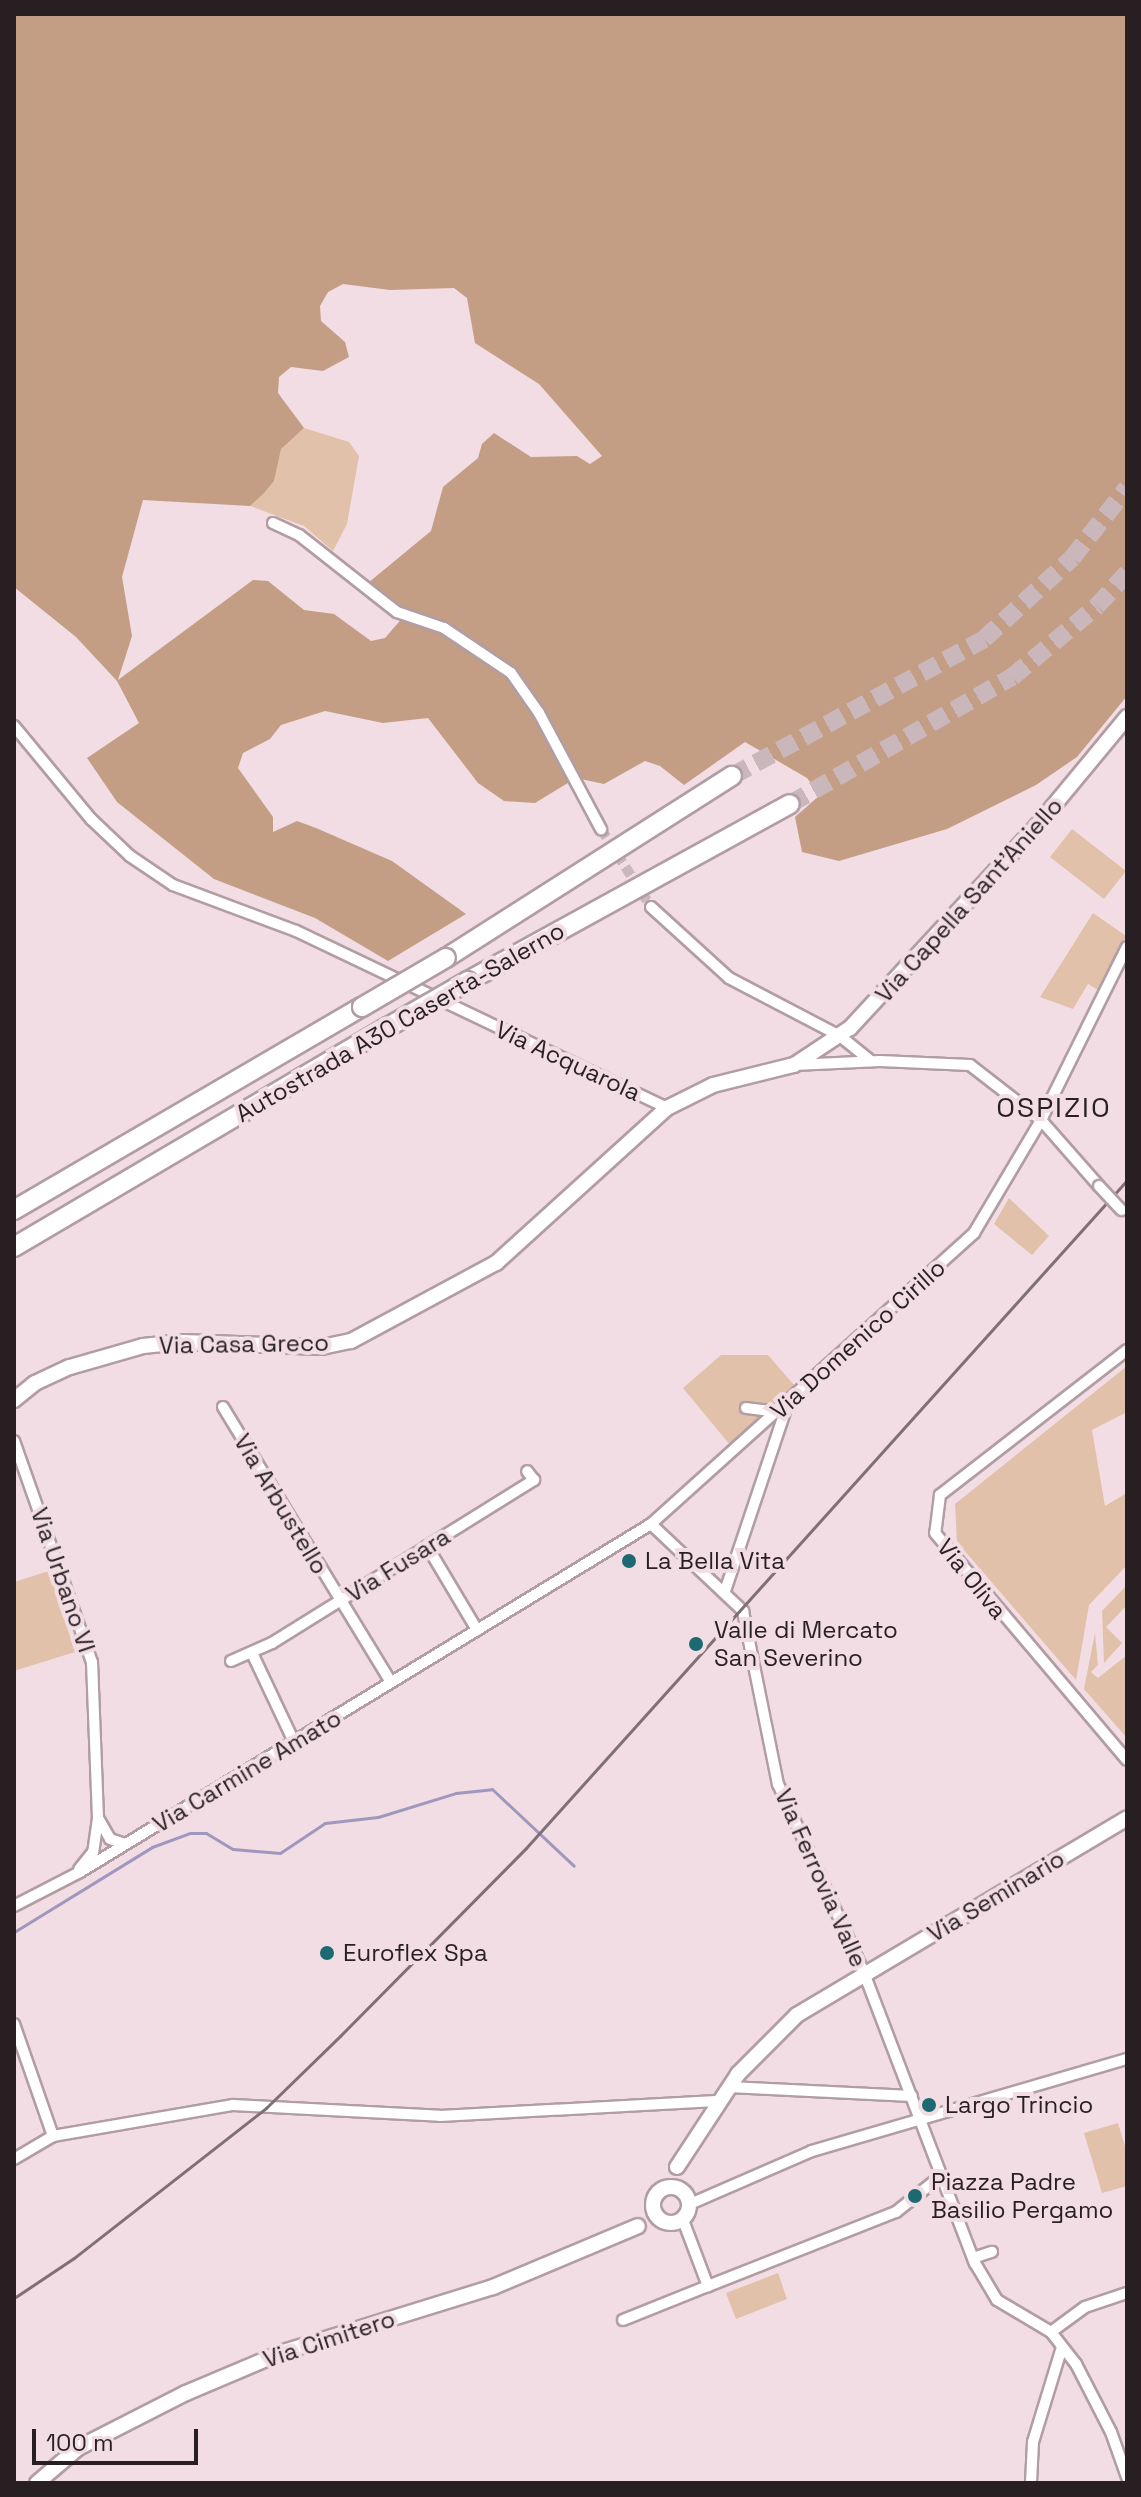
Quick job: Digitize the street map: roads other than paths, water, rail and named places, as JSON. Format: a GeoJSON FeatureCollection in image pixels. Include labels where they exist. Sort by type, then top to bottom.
{"type":"FeatureCollection","features":[{"type":"Feature","properties":{"kind":"highway","name":"Autostrada A30 Caserta-Salerno"},"geometry":{"type":"LineString","coordinates":[[14,1210],[446,958],[732,776]]}},
{"type":"Feature","properties":{"kind":"highway","name":"Autostrada A30 Caserta-Salerno"},"geometry":{"type":"LineString","coordinates":[[14,1247],[468,981],[790,804]]}},
{"type":"Feature","properties":{"kind":"highway"},"geometry":{"type":"LineString","coordinates":[[14,1196],[132,1141]]}},
{"type":"Feature","properties":{"kind":"main road","name":"Via Capella Sant'Aniello"},"geometry":{"type":"LineString","coordinates":[[794,1065],[840,1036],[876,1004],[1090,766],[1127,717]]}},
{"type":"Feature","properties":{"kind":"main road","name":"Via Acquarola"},"geometry":{"type":"LineString","coordinates":[[667,1108],[713,1085],[794,1065]]}},
{"type":"Feature","properties":{"kind":"main road","name":"Via Casa Greco"},"geometry":{"type":"LineString","coordinates":[[35,1383],[101,1355],[143,1346],[182,1342],[307,1348],[351,1341],[496,1263],[667,1108]]}},
{"type":"Feature","properties":{"kind":"main road"},"geometry":{"type":"LineString","coordinates":[[14,1385],[35,1383]]}},
{"type":"Feature","properties":{"kind":"main road"},"geometry":{"type":"LineString","coordinates":[[14,1400],[35,1383]]}},
{"type":"Feature","properties":{"kind":"main road","name":"Via Seminario"},"geometry":{"type":"LineString","coordinates":[[864,1973],[1127,1818]]}},
{"type":"Feature","properties":{"kind":"main road","name":"Via Cimitero"},"geometry":{"type":"LineString","coordinates":[[638,2226],[729,2087],[797,2015],[864,1973]]}},
{"type":"Feature","properties":{"kind":"main road"},"geometry":{"type":"LineString","coordinates":[[677,2167],[682,2190],[690,2204],[683,2220]]}},
{"type":"Feature","properties":{"kind":"main road"},"geometry":{"type":"LineString","coordinates":[[661,2190],[682,2190]]}},
{"type":"Feature","properties":{"kind":"main road"},"geometry":{"type":"LineString","coordinates":[[653,2207],[661,2221]]}},
{"type":"Feature","properties":{"kind":"main road","name":"Via Cimitero"},"geometry":{"type":"LineString","coordinates":[[37,2483],[78,2448],[186,2393],[283,2352],[493,2287],[638,2226],[683,2220]]}},
{"type":"Feature","properties":{"kind":"street"},"geometry":{"type":"LineString","coordinates":[[273,523],[299,535],[397,612],[444,628],[511,673],[539,713],[601,829]]}},
{"type":"Feature","properties":{"kind":"street","name":"Via Acquarola"},"geometry":{"type":"LineString","coordinates":[[16,727],[91,819],[130,856],[173,885],[296,931],[667,1108]]}},
{"type":"Feature","properties":{"kind":"street"},"geometry":{"type":"LineString","coordinates":[[651,907],[729,978],[840,1036],[871,1061]]}},
{"type":"Feature","properties":{"kind":"street","name":"Via Domenico Cirillo"},"geometry":{"type":"LineString","coordinates":[[477,1630],[651,1524],[974,1233],[1041,1120],[1127,947]]}},
{"type":"Feature","properties":{"kind":"street","name":"Via Acquarola"},"geometry":{"type":"LineString","coordinates":[[794,1065],[871,1061],[970,1065],[1041,1120]]}},
{"type":"Feature","properties":{"kind":"street"},"geometry":{"type":"LineString","coordinates":[[1041,1120],[1127,1220]]}},
{"type":"Feature","properties":{"kind":"street","name":"Via Oliva"},"geometry":{"type":"LineString","coordinates":[[1127,1350],[940,1495],[935,1533],[1127,1760]]}},
{"type":"Feature","properties":{"kind":"street"},"geometry":{"type":"LineString","coordinates":[[725,1591],[787,1404]]}},
{"type":"Feature","properties":{"kind":"street","name":"Via Arbustello"},"geometry":{"type":"LineString","coordinates":[[223,1407],[391,1682]]}},
{"type":"Feature","properties":{"kind":"street"},"geometry":{"type":"LineString","coordinates":[[746,1408],[778,1412]]}},
{"type":"Feature","properties":{"kind":"street","name":"Via Urbano VI"},"geometry":{"type":"LineString","coordinates":[[14,1441],[92,1662],[98,1818],[93,1852]]}},
{"type":"Feature","properties":{"kind":"street","name":"Via Fusara"},"geometry":{"type":"LineString","coordinates":[[231,1661],[252,1653],[340,1601],[534,1480],[527,1471]]}},
{"type":"Feature","properties":{"kind":"street","name":"Via Ferrovia Valle"},"geometry":{"type":"LineString","coordinates":[[651,1524],[743,1611],[750,1631],[778,1784],[864,1973],[973,2258],[997,2300],[1051,2332]]}},
{"type":"Feature","properties":{"kind":"street"},"geometry":{"type":"LineString","coordinates":[[427,1546],[477,1630]]}},
{"type":"Feature","properties":{"kind":"street","name":"Via Carmine Amato"},"geometry":{"type":"LineString","coordinates":[[14,1906],[74,1876],[477,1630]]}},
{"type":"Feature","properties":{"kind":"street"},"geometry":{"type":"LineString","coordinates":[[252,1653],[294,1742]]}},
{"type":"Feature","properties":{"kind":"street","name":"Via Urbano VI"},"geometry":{"type":"LineString","coordinates":[[98,1818],[110,1839]]}},
{"type":"Feature","properties":{"kind":"street"},"geometry":{"type":"LineString","coordinates":[[74,1876],[93,1852],[106,1856],[110,1839],[125,1844]]}},
{"type":"Feature","properties":{"kind":"street"},"geometry":{"type":"LineString","coordinates":[[14,2024],[53,2136]]}},
{"type":"Feature","properties":{"kind":"street"},"geometry":{"type":"LineString","coordinates":[[690,2204],[812,2151],[1127,2059]]}},
{"type":"Feature","properties":{"kind":"street"},"geometry":{"type":"LineString","coordinates":[[729,2087],[912,2096]]}},
{"type":"Feature","properties":{"kind":"street"},"geometry":{"type":"LineString","coordinates":[[14,2159],[53,2136],[233,2105],[440,2116],[721,2101]]}},
{"type":"Feature","properties":{"kind":"street"},"geometry":{"type":"LineString","coordinates":[[623,2320],[896,2212],[942,2175]]}},
{"type":"Feature","properties":{"kind":"street"},"geometry":{"type":"LineString","coordinates":[[683,2220],[708,2286]]}},
{"type":"Feature","properties":{"kind":"street"},"geometry":{"type":"LineString","coordinates":[[973,2258],[992,2252]]}},
{"type":"Feature","properties":{"kind":"street"},"geometry":{"type":"LineString","coordinates":[[1127,2293],[1085,2307],[1051,2332],[1092,2391],[1127,2477]]}},
{"type":"Feature","properties":{"kind":"street"},"geometry":{"type":"LineString","coordinates":[[1031,2483],[1033,2442],[1062,2347]]}},
{"type":"Feature","properties":{"kind":"waterway"},"geometry":{"type":"LineString","coordinates":[[14,1932],[152,1847],[190,1833],[206,1833],[233,1849],[280,1853],[325,1823],[378,1817],[456,1793],[492,1789],[574,1866]]}},
{"type":"Feature","properties":{"kind":"tunnel"},"geometry":{"type":"LineString","coordinates":[[732,776],[984,639],[1072,558],[1127,488]]}},
{"type":"Feature","properties":{"kind":"tunnel"},"geometry":{"type":"LineString","coordinates":[[790,804],[1012,677],[1097,606],[1127,573]]}},
{"type":"Feature","properties":{"kind":"tunnel"},"geometry":{"type":"LineString","coordinates":[[601,829],[651,907]]}},
{"type":"Feature","properties":{"kind":"railway"},"geometry":{"type":"LineString","coordinates":[[14,2298],[74,2258],[266,2108],[340,2036],[526,1848],[1127,1180]]}},
{"type":"Feature","properties":{"kind":"place","name":"La Bella Vita"},"geometry":{"type":"Point","coordinates":[629,1561]}},
{"type":"Feature","properties":{"kind":"place","name":"Valle di Mercato San Severino"},"geometry":{"type":"Point","coordinates":[696,1644]}},
{"type":"Feature","properties":{"kind":"place","name":"Euroflex Spa"},"geometry":{"type":"Point","coordinates":[327,1953]}},
{"type":"Feature","properties":{"kind":"place","name":"Largo Trincio"},"geometry":{"type":"Point","coordinates":[929,2105]}},
{"type":"Feature","properties":{"kind":"place","name":"Piazza Padre Basilio Pergamo"},"geometry":{"type":"Point","coordinates":[915,2196]}},
{"type":"Feature","properties":{"kind":"district","name":"OSPIZIO"},"geometry":{"type":"Point","coordinates":[1054,1107]}}]}
